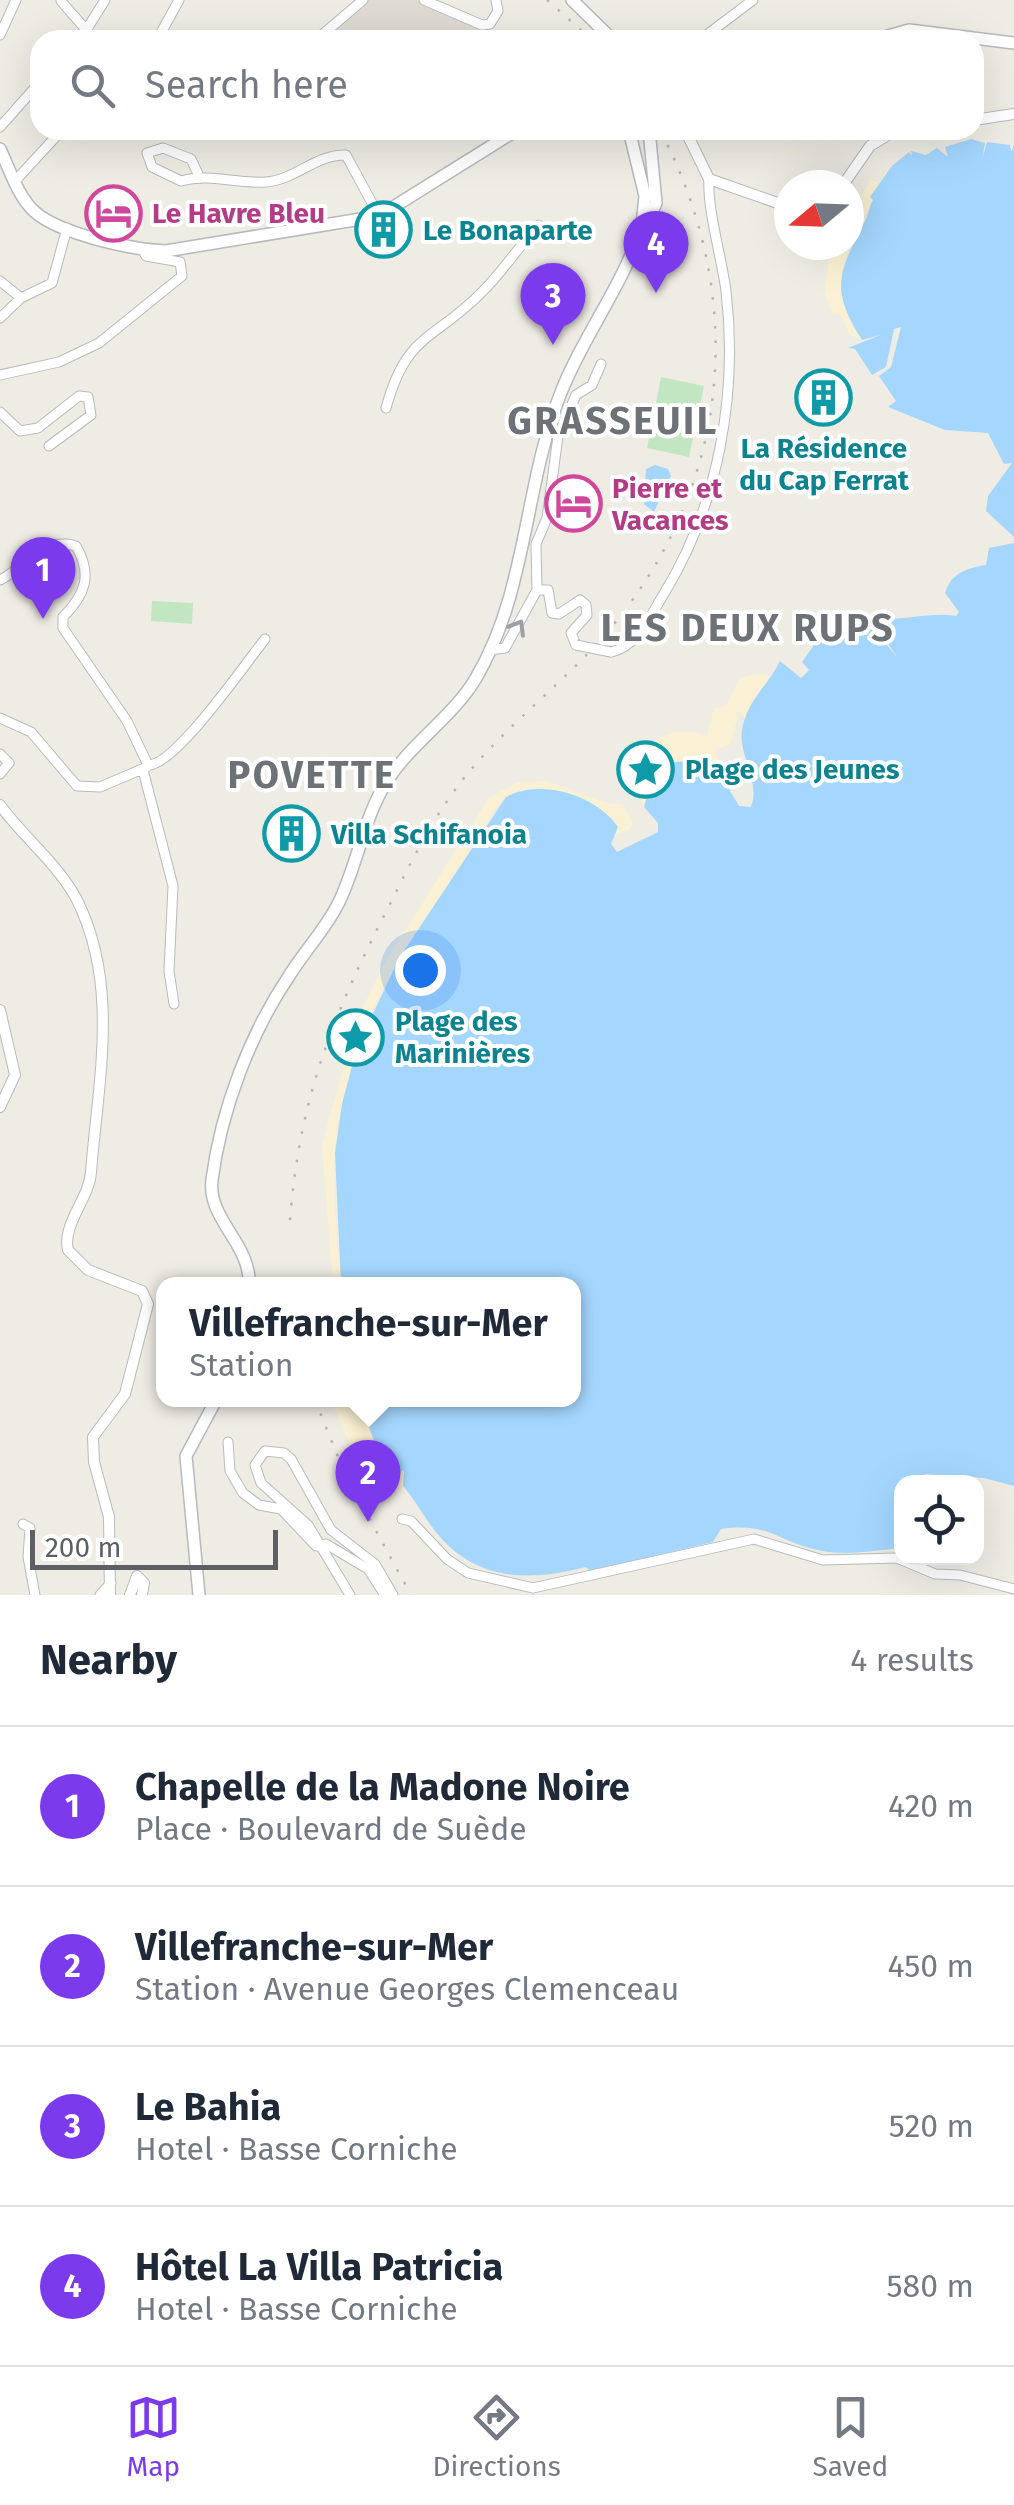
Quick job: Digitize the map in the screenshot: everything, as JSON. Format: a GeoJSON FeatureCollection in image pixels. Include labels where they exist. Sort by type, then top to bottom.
{"type":"FeatureCollection","features":[{"type":"Feature","properties":{"kind":"main road"},"geometry":{"type":"LineString","coordinates":[[572,0],[603,30]]}},
{"type":"Feature","properties":{"kind":"main road"},"geometry":{"type":"LineString","coordinates":[[984,39],[1014,43]]}},
{"type":"Feature","properties":{"kind":"main road"},"geometry":{"type":"LineString","coordinates":[[0,150],[36,213],[67,228],[142,249],[166,250],[379,216],[502,140]]}},
{"type":"Feature","properties":{"kind":"main road"},"geometry":{"type":"LineString","coordinates":[[247,1277],[246,1259],[218,1211],[211,1186],[242,1065],[274,999],[338,903],[385,784],[412,747],[475,681],[489,650],[515,581],[538,466],[560,394],[654,211],[632,140]]}},
{"type":"Feature","properties":{"kind":"main road"},"geometry":{"type":"LineString","coordinates":[[650,140],[650,192]]}},
{"type":"Feature","properties":{"kind":"main road"},"geometry":{"type":"LineString","coordinates":[[199,1595],[186,1456],[212,1407]]}},
{"type":"Feature","properties":{"kind":"street"},"geometry":{"type":"LineString","coordinates":[[0,34],[16,0]]}},
{"type":"Feature","properties":{"kind":"street"},"geometry":{"type":"LineString","coordinates":[[91,30],[106,0]]}},
{"type":"Feature","properties":{"kind":"street"},"geometry":{"type":"LineString","coordinates":[[162,30],[179,0]]}},
{"type":"Feature","properties":{"kind":"street"},"geometry":{"type":"LineString","coordinates":[[328,30],[364,0]]}},
{"type":"Feature","properties":{"kind":"street"},"geometry":{"type":"LineString","coordinates":[[424,0],[482,26],[490,24],[498,11],[496,0]]}},
{"type":"Feature","properties":{"kind":"street"},"geometry":{"type":"LineString","coordinates":[[714,30],[754,0]]}},
{"type":"Feature","properties":{"kind":"street"},"geometry":{"type":"LineString","coordinates":[[61,1],[82,30]]}},
{"type":"Feature","properties":{"kind":"street"},"geometry":{"type":"LineString","coordinates":[[0,127],[30,93]]}},
{"type":"Feature","properties":{"kind":"street"},"geometry":{"type":"LineString","coordinates":[[984,118],[1014,114]]}},
{"type":"Feature","properties":{"kind":"street"},"geometry":{"type":"LineString","coordinates":[[15,182],[53,140]]}},
{"type":"Feature","properties":{"kind":"street"},"geometry":{"type":"LineString","coordinates":[[537,590],[548,590],[552,613],[559,614],[580,600],[586,605],[586,615],[571,633],[576,645],[612,652],[630,645],[668,586],[702,512],[718,457],[729,384],[730,326],[709,179],[690,140]]}},
{"type":"Feature","properties":{"kind":"street"},"geometry":{"type":"LineString","coordinates":[[852,170],[870,146],[880,140]]}},
{"type":"Feature","properties":{"kind":"street"},"geometry":{"type":"LineString","coordinates":[[198,174],[192,159],[162,148],[146,153],[152,167],[182,182],[198,174],[267,182],[329,154],[346,155],[379,216]]}},
{"type":"Feature","properties":{"kind":"street"},"geometry":{"type":"LineString","coordinates":[[709,179],[774,202]]}},
{"type":"Feature","properties":{"kind":"street"},"geometry":{"type":"LineString","coordinates":[[386,408],[394,377],[412,347],[486,289],[539,225]]}},
{"type":"Feature","properties":{"kind":"street"},"geometry":{"type":"LineString","coordinates":[[0,318],[21,298],[52,283],[67,228]]}},
{"type":"Feature","properties":{"kind":"street"},"geometry":{"type":"LineString","coordinates":[[0,375],[59,362],[99,343],[182,276],[180,262],[146,256],[142,249]]}},
{"type":"Feature","properties":{"kind":"street"},"geometry":{"type":"LineString","coordinates":[[0,281],[21,298]]}},
{"type":"Feature","properties":{"kind":"street"},"geometry":{"type":"LineString","coordinates":[[489,650],[505,648],[537,590],[536,544],[546,518],[558,436],[576,395],[592,385],[601,364]]}},
{"type":"Feature","properties":{"kind":"street"},"geometry":{"type":"LineString","coordinates":[[0,412],[20,430],[38,428],[78,396],[88,397],[91,415],[48,446]]}},
{"type":"Feature","properties":{"kind":"street"},"geometry":{"type":"LineString","coordinates":[[0,580],[29,557],[57,544],[76,546],[86,584],[82,598],[62,616],[63,628],[127,721],[145,768],[173,886],[169,971],[174,1004]]}},
{"type":"Feature","properties":{"kind":"street"},"geometry":{"type":"LineString","coordinates":[[0,718],[31,732],[77,786],[100,788],[163,762],[265,639]]}},
{"type":"Feature","properties":{"kind":"street"},"geometry":{"type":"LineString","coordinates":[[0,754],[10,763],[0,774]]}},
{"type":"Feature","properties":{"kind":"street"},"geometry":{"type":"LineString","coordinates":[[0,805],[78,901],[102,990],[102,1062],[90,1182],[68,1231],[68,1250],[88,1270],[142,1291],[148,1304],[125,1394],[93,1437],[94,1462],[109,1516],[110,1589],[100,1595]]}},
{"type":"Feature","properties":{"kind":"street"},"geometry":{"type":"LineString","coordinates":[[0,1010],[15,1075],[0,1107]]}},
{"type":"Feature","properties":{"kind":"street"},"geometry":{"type":"LineString","coordinates":[[228,1442],[230,1471],[244,1493],[259,1504],[281,1508],[312,1543],[368,1568],[385,1595]]}},
{"type":"Feature","properties":{"kind":"street"},"geometry":{"type":"LineString","coordinates":[[350,1595],[300,1513],[261,1483],[255,1465],[265,1451],[284,1453],[291,1459],[331,1530],[378,1567],[394,1595]]}},
{"type":"Feature","properties":{"kind":"street"},"geometry":{"type":"LineString","coordinates":[[23,1524],[30,1528],[29,1572],[34,1595]]}},
{"type":"Feature","properties":{"kind":"street"},"geometry":{"type":"LineString","coordinates":[[418,1533],[468,1573],[515,1586],[549,1587],[725,1542],[754,1539],[823,1560],[896,1558],[935,1574],[960,1575],[1014,1590]]}},
{"type":"Feature","properties":{"kind":"street"},"geometry":{"type":"LineString","coordinates":[[130,1595],[137,1576],[144,1583],[142,1595]]}},
{"type":"Feature","properties":{"kind":"shaded area"},"geometry":{"type":"Polygon","coordinates":[[[368,0],[418,0],[481,30],[334,30],[368,0]]]}},
{"type":"Feature","properties":{"kind":"green space"},"geometry":{"type":"Polygon","coordinates":[[[661,377],[704,386],[689,457],[647,448],[661,377]]]}},
{"type":"Feature","properties":{"kind":"green space"},"geometry":{"type":"Polygon","coordinates":[[[152,601],[193,603],[192,624],[151,621],[152,601]]]}},
{"type":"Feature","properties":{"kind":"sand"},"geometry":{"type":"Polygon","coordinates":[[[871,179],[878,183],[864,218],[864,191],[871,179]]]}},
{"type":"Feature","properties":{"kind":"sand"},"geometry":{"type":"Polygon","coordinates":[[[828,260],[846,260],[842,285],[845,302],[862,340],[850,335],[840,314],[833,316],[825,293],[828,260]]]}},
{"type":"Feature","properties":{"kind":"sand"},"geometry":{"type":"Polygon","coordinates":[[[772,676],[752,700],[745,720],[740,710],[730,744],[715,750],[721,770],[713,761],[675,762],[651,779],[644,807],[628,775],[629,761],[665,736],[685,731],[707,736],[714,708],[726,706],[740,678],[772,676]]]}},
{"type":"Feature","properties":{"kind":"sand","name":"Plage des Marinières"},"geometry":{"type":"Polygon","coordinates":[[[544,781],[603,802],[622,804],[633,822],[630,829],[617,834],[612,819],[590,805],[566,793],[540,788],[514,793],[492,813],[467,861],[412,937],[386,982],[348,1078],[334,1171],[340,1277],[332,1277],[322,1145],[357,1019],[386,961],[489,798],[517,782],[544,781]]]}},
{"type":"Feature","properties":{"kind":"sand"},"geometry":{"type":"Polygon","coordinates":[[[334,1407],[361,1407],[383,1463],[394,1473],[404,1471],[403,1486],[392,1492],[378,1486],[358,1463],[334,1407]]]}},
{"type":"Feature","properties":{"kind":"water"},"geometry":{"type":"Polygon","coordinates":[[[968,140],[985,143],[982,160],[987,142],[1010,145],[1011,152],[1014,145],[1014,537],[986,511],[988,496],[1012,463],[1004,464],[988,433],[945,430],[888,407],[896,401],[879,376],[891,367],[901,327],[894,329],[886,367],[872,375],[855,349],[848,348],[880,335],[862,340],[841,292],[846,260],[864,260],[864,222],[873,200],[870,197],[892,166],[909,152],[912,156],[911,151],[926,155],[937,148],[948,157],[945,147],[968,140]]]}},
{"type":"Feature","properties":{"kind":"water"},"geometry":{"type":"Polygon","coordinates":[[[655,465],[668,469],[671,476],[654,512],[644,504],[646,469],[655,465]]]}},
{"type":"Feature","properties":{"kind":"water"},"geometry":{"type":"Polygon","coordinates":[[[1014,543],[1014,1486],[984,1475],[894,1475],[894,1549],[833,1552],[764,1531],[738,1528],[721,1529],[713,1542],[590,1571],[586,1567],[527,1576],[472,1563],[430,1525],[403,1486],[404,1470],[394,1474],[383,1463],[361,1407],[581,1407],[581,1277],[341,1277],[335,1153],[342,1104],[357,1047],[400,957],[506,797],[535,789],[582,798],[618,827],[611,844],[617,852],[658,832],[658,823],[644,807],[651,779],[675,762],[711,759],[739,806],[751,807],[753,788],[742,730],[748,710],[780,661],[801,678],[809,670],[802,662],[821,635],[850,630],[867,635],[872,627],[897,657],[879,630],[887,619],[956,616],[959,612],[945,593],[951,581],[966,570],[986,565],[989,548],[1014,543]]]}},
{"type":"Feature","properties":{"kind":"railway"},"geometry":{"type":"LineString","coordinates":[[547,0],[581,30]]}},
{"type":"Feature","properties":{"kind":"railway"},"geometry":{"type":"LineString","coordinates":[[290,1220],[302,1135],[322,1057],[369,945],[418,849],[469,772],[609,630],[650,573],[681,514],[702,452],[714,388],[715,324],[706,258],[688,194],[664,140]]}},
{"type":"Feature","properties":{"kind":"railway"},"geometry":{"type":"LineString","coordinates":[[318,1407],[345,1474],[411,1595]]}},
{"type":"Feature","properties":{"kind":"place","name":"Le Havre Bleu"},"geometry":{"type":"Point","coordinates":[113,213]}},
{"type":"Feature","properties":{"kind":"place","name":"Le Bonaparte"},"geometry":{"type":"Point","coordinates":[384,230]}},
{"type":"Feature","properties":{"kind":"place","name":"Hôtel La Villa Patricia"},"geometry":{"type":"Point","coordinates":[656,293]}},
{"type":"Feature","properties":{"kind":"place","name":"Le Bahia"},"geometry":{"type":"Point","coordinates":[553,345]}},
{"type":"Feature","properties":{"kind":"place","name":"La Résidence du Cap Ferrat"},"geometry":{"type":"Point","coordinates":[824,397]}},
{"type":"Feature","properties":{"kind":"place","name":"Pierre et Vacances"},"geometry":{"type":"Point","coordinates":[573,504]}},
{"type":"Feature","properties":{"kind":"place","name":"Chapelle de la Madone Noire"},"geometry":{"type":"Point","coordinates":[43,619]}},
{"type":"Feature","properties":{"kind":"place","name":"Plage des Jeunes"},"geometry":{"type":"Point","coordinates":[646,769]}},
{"type":"Feature","properties":{"kind":"place","name":"Villa Schifanoia"},"geometry":{"type":"Point","coordinates":[292,834]}},
{"type":"Feature","properties":{"kind":"place","name":"Plage des Marinières"},"geometry":{"type":"Point","coordinates":[356,1037]}},
{"type":"Feature","properties":{"kind":"place","name":"Villefranche-sur-Mer"},"geometry":{"type":"Point","coordinates":[368,1522]}},
{"type":"Feature","properties":{"kind":"district","name":"GRASSEUIL"},"geometry":{"type":"Point","coordinates":[613,421]}},
{"type":"Feature","properties":{"kind":"district","name":"LES DEUX RUPS"},"geometry":{"type":"Point","coordinates":[748,628]}},
{"type":"Feature","properties":{"kind":"district","name":"POVETTE"},"geometry":{"type":"Point","coordinates":[312,775]}}]}
